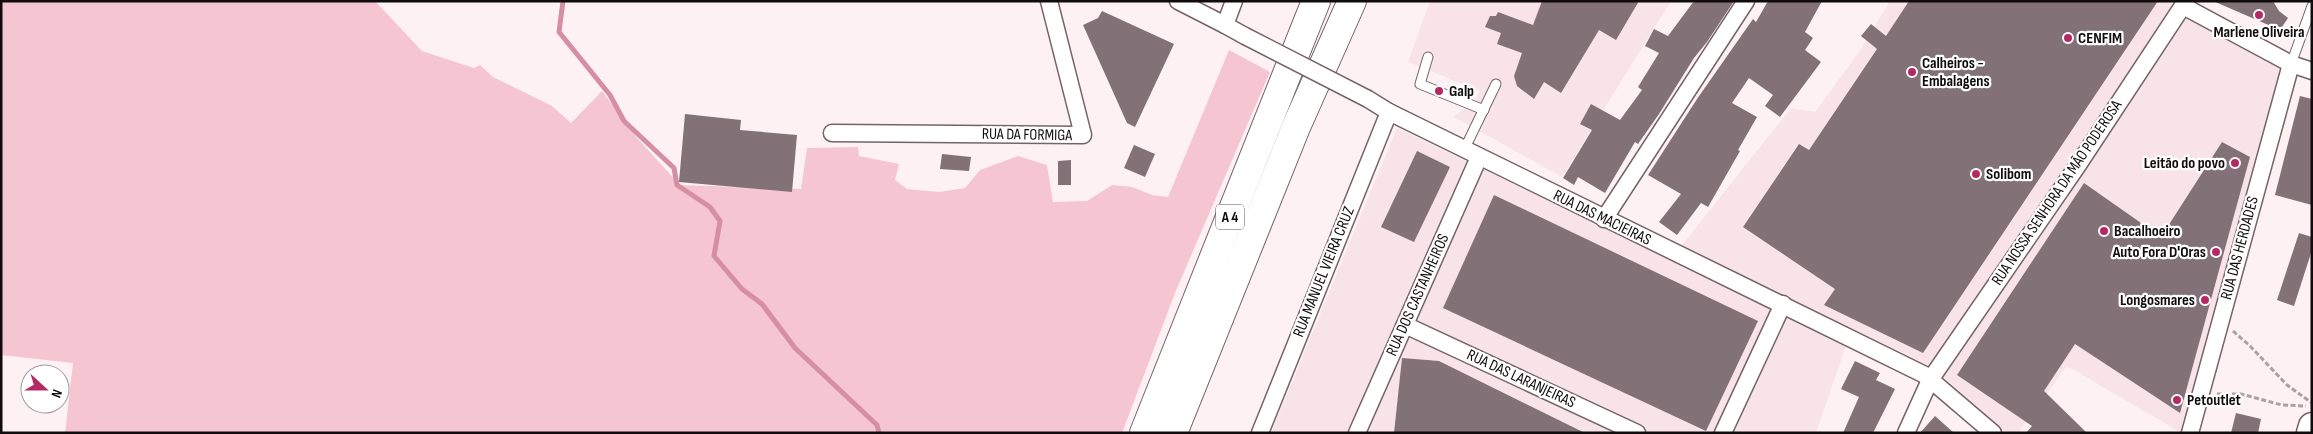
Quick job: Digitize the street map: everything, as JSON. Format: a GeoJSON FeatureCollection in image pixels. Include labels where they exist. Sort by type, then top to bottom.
{"type":"FeatureCollection","features":[{"type":"Feature","properties":{"kind":"highway","name":"A 4"},"geometry":{"type":"LineString","coordinates":[[1144,433],[1316,1]]}},
{"type":"Feature","properties":{"kind":"highway","name":"A 4"},"geometry":{"type":"LineString","coordinates":[[1173,433],[1296,127],[1352,1]]}},
{"type":"Feature","properties":{"kind":"main road"},"geometry":{"type":"LineString","coordinates":[[2310,433],[2312,426]]}},
{"type":"Feature","properties":{"kind":"street","name":"RUA DA FORMIGA"},"geometry":{"type":"LineString","coordinates":[[832,132],[1083,135],[1049,1]]}},
{"type":"Feature","properties":{"kind":"street"},"geometry":{"type":"LineString","coordinates":[[1178,1],[1226,25],[1234,1]]}},
{"type":"Feature","properties":{"kind":"street"},"geometry":{"type":"LineString","coordinates":[[1604,219],[1746,1]]}},
{"type":"Feature","properties":{"kind":"street"},"geometry":{"type":"LineString","coordinates":[[2185,4],[2291,64],[2312,71]]}},
{"type":"Feature","properties":{"kind":"street","name":"RUA NOSSA SENHORA DA MÃO PODEROSA"},"geometry":{"type":"LineString","coordinates":[[1906,433],[1930,380],[2078,166],[2185,4]]}},
{"type":"Feature","properties":{"kind":"street","name":"RUA DAS MACIEIRAS"},"geometry":{"type":"LineString","coordinates":[[1226,25],[1464,150],[1783,304],[1930,380],[1993,433]]}},
{"type":"Feature","properties":{"kind":"street","name":"RUA DAS HERDADES"},"geometry":{"type":"LineString","coordinates":[[2190,433],[2291,64]]}},
{"type":"Feature","properties":{"kind":"street","name":"RUA MANUEL VIEIRA CRUZ"},"geometry":{"type":"LineString","coordinates":[[1260,433],[1389,112]]}},
{"type":"Feature","properties":{"kind":"street","name":"RUA DOS CASTANHEIROS"},"geometry":{"type":"LineString","coordinates":[[1357,433],[1479,157]]}},
{"type":"Feature","properties":{"kind":"street"},"geometry":{"type":"LineString","coordinates":[[1722,433],[1783,304]]}},
{"type":"Feature","properties":{"kind":"street","name":"RUA DAS LARANJEIRAS"},"geometry":{"type":"LineString","coordinates":[[1405,325],[1637,433]]}},
{"type":"Feature","properties":{"kind":"lane"},"geometry":{"type":"LineString","coordinates":[[2291,64],[2312,6]]}},
{"type":"Feature","properties":{"kind":"lane"},"geometry":{"type":"LineString","coordinates":[[1428,57],[1420,84],[1484,110]]}},
{"type":"Feature","properties":{"kind":"lane"},"geometry":{"type":"LineString","coordinates":[[1464,150],[1496,84]]}},
{"type":"Feature","properties":{"kind":"path"},"geometry":{"type":"LineString","coordinates":[[2219,328],[2233,331],[2287,385],[2312,404]]}},
{"type":"Feature","properties":{"kind":"path"},"geometry":{"type":"LineString","coordinates":[[2199,398],[2221,393],[2241,394],[2282,406],[2312,404]]}},
{"type":"Feature","properties":{"kind":"shaded area"},"geometry":{"type":"Polygon","coordinates":[[[1,1],[375,1],[422,51],[474,68],[480,65],[493,77],[552,106],[571,123],[602,91],[638,139],[680,185],[801,189],[807,148],[858,147],[859,156],[899,164],[895,180],[907,189],[939,192],[965,188],[980,170],[1018,156],[1047,165],[1053,202],[1087,201],[1112,185],[1132,187],[1152,195],[1168,197],[1229,50],[1270,72],[1175,293],[1122,433],[65,433],[67,414],[70,414],[73,363],[1,355],[1,1]]]}},
{"type":"Feature","properties":{"kind":"shaded area"},"geometry":{"type":"Polygon","coordinates":[[[1430,1],[1671,1],[1562,177],[1454,117],[1463,109],[1471,110],[1480,91],[1408,62],[1430,1]]]}},
{"type":"Feature","properties":{"kind":"shaded area"},"geometry":{"type":"Polygon","coordinates":[[[1890,1],[2199,1],[2203,10],[2284,53],[2180,432],[2067,366],[2018,433],[2007,433],[1931,366],[1852,328],[1816,433],[1271,433],[1397,128],[1671,259],[1791,108],[1815,112],[1861,49],[1890,1]]]}},
{"type":"Feature","properties":{"kind":"building"},"geometry":{"type":"Polygon","coordinates":[[[1542,1],[1639,1],[1616,40],[1599,30],[1561,93],[1544,82],[1534,99],[1517,86],[1514,76],[1522,53],[1497,44],[1501,33],[1485,27],[1490,16],[1496,16],[1498,12],[1533,25],[1542,1]]]}},
{"type":"Feature","properties":{"kind":"building"},"geometry":{"type":"Polygon","coordinates":[[[1694,1],[1734,1],[1638,144],[1635,142],[1605,193],[1578,177],[1574,185],[1563,178],[1592,130],[1580,124],[1591,104],[1620,120],[1642,90],[1638,87],[1659,53],[1645,46],[1654,29],[1668,36],[1694,1]]]}},
{"type":"Feature","properties":{"kind":"building"},"geometry":{"type":"Polygon","coordinates":[[[1768,1],[1822,1],[1805,32],[1813,38],[1805,50],[1821,62],[1780,117],[1765,106],[1773,95],[1749,78],[1732,103],[1757,117],[1708,207],[1701,203],[1677,235],[1659,222],[1681,194],[1648,175],[1697,99],[1753,19],[1756,22],[1768,1]]]}},
{"type":"Feature","properties":{"kind":"building"},"geometry":{"type":"Polygon","coordinates":[[[1909,1],[2158,1],[1923,353],[1824,305],[1835,289],[1743,227],[1799,144],[1809,150],[1877,49],[1861,36],[1871,24],[1886,36],[1909,1]]]}},
{"type":"Feature","properties":{"kind":"building"},"geometry":{"type":"Polygon","coordinates":[[[2213,1],[2273,1],[2279,11],[2288,18],[2280,30],[2213,1]]]}},
{"type":"Feature","properties":{"kind":"building"},"geometry":{"type":"Polygon","coordinates":[[[1102,11],[1174,44],[1135,127],[1127,123],[1083,25],[1098,18],[1102,11]]]}},
{"type":"Feature","properties":{"kind":"building"},"geometry":{"type":"Polygon","coordinates":[[[2300,96],[2312,99],[2312,205],[2275,195],[2300,96]]]}},
{"type":"Feature","properties":{"kind":"building"},"geometry":{"type":"Polygon","coordinates":[[[685,114],[741,120],[740,130],[797,135],[792,192],[679,182],[685,114]]]}},
{"type":"Feature","properties":{"kind":"building"},"geometry":{"type":"Polygon","coordinates":[[[2222,142],[2250,157],[2180,413],[2075,344],[2044,391],[2087,433],[2026,433],[2032,426],[1957,375],[2084,183],[2161,237],[2222,142]]]}},
{"type":"Feature","properties":{"kind":"building"},"geometry":{"type":"Polygon","coordinates":[[[1134,145],[1155,154],[1145,177],[1124,168],[1134,145]]]}},
{"type":"Feature","properties":{"kind":"building"},"geometry":{"type":"Polygon","coordinates":[[[1417,151],[1450,167],[1414,242],[1381,227],[1417,151]]]}},
{"type":"Feature","properties":{"kind":"building"},"geometry":{"type":"Polygon","coordinates":[[[942,154],[971,157],[969,171],[940,169],[942,154]]]}},
{"type":"Feature","properties":{"kind":"building"},"geometry":{"type":"Polygon","coordinates":[[[1071,160],[1071,185],[1058,185],[1058,161],[1071,160]]]}},
{"type":"Feature","properties":{"kind":"building"},"geometry":{"type":"Polygon","coordinates":[[[1494,195],[1758,321],[1706,431],[1443,308],[1494,195]]]}},
{"type":"Feature","properties":{"kind":"building"},"geometry":{"type":"Polygon","coordinates":[[[2299,233],[2312,237],[2312,250],[2294,306],[2277,300],[2299,233]]]}},
{"type":"Feature","properties":{"kind":"building"},"geometry":{"type":"Polygon","coordinates":[[[1402,358],[1439,361],[1585,433],[1394,433],[1402,358]]]}},
{"type":"Feature","properties":{"kind":"building"},"geometry":{"type":"Polygon","coordinates":[[[1855,361],[1880,373],[1876,380],[1895,389],[1873,433],[1843,433],[1859,397],[1841,389],[1855,361]]]}},
{"type":"Feature","properties":{"kind":"building"},"geometry":{"type":"Polygon","coordinates":[[[2236,413],[2261,419],[2258,433],[2231,433],[2236,413]]]}},
{"type":"Feature","properties":{"kind":"building"},"geometry":{"type":"Polygon","coordinates":[[[1935,416],[1954,433],[1920,433],[1935,416]]]}},
{"type":"Feature","properties":{"kind":"waterway"},"geometry":{"type":"LineString","coordinates":[[563,1],[559,32],[610,95],[624,121],[674,168],[677,185],[710,207],[720,221],[714,256],[742,289],[762,304],[795,348],[877,425],[879,433]]}},
{"type":"Feature","properties":{"kind":"place","name":"Marlene Oliveira"},"geometry":{"type":"Point","coordinates":[2259,15]}},
{"type":"Feature","properties":{"kind":"place","name":"CENFIM"},"geometry":{"type":"Point","coordinates":[2068,38]}},
{"type":"Feature","properties":{"kind":"place","name":"Calheiros - Embalagens"},"geometry":{"type":"Point","coordinates":[1912,72]}},
{"type":"Feature","properties":{"kind":"place","name":"Galp"},"geometry":{"type":"Point","coordinates":[1439,91]}},
{"type":"Feature","properties":{"kind":"place","name":"Leitão do povo"},"geometry":{"type":"Point","coordinates":[2235,163]}},
{"type":"Feature","properties":{"kind":"place","name":"Solibom"},"geometry":{"type":"Point","coordinates":[1976,174]}},
{"type":"Feature","properties":{"kind":"place","name":"Bacalhoeiro"},"geometry":{"type":"Point","coordinates":[2104,231]}},
{"type":"Feature","properties":{"kind":"place","name":"Auto Fora D'Oras"},"geometry":{"type":"Point","coordinates":[2216,252]}},
{"type":"Feature","properties":{"kind":"place","name":"Longosmares"},"geometry":{"type":"Point","coordinates":[2205,300]}},
{"type":"Feature","properties":{"kind":"place","name":"Petoutlet"},"geometry":{"type":"Point","coordinates":[2177,400]}}]}
